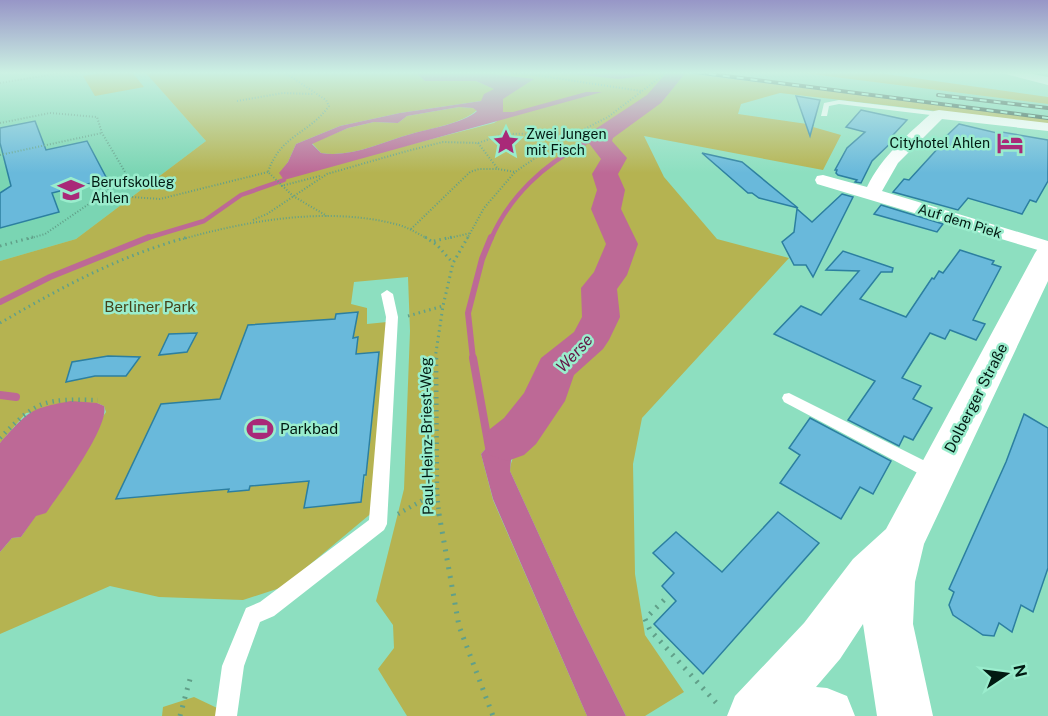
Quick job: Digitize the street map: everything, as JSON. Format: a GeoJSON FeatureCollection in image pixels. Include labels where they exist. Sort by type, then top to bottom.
{"type":"FeatureCollection","features":[{"type":"Feature","properties":{"kind":"street"},"geometry":{"type":"LineString","coordinates":[[872,194],[890,160],[939,114],[1048,127]]}},
{"type":"Feature","properties":{"kind":"street","name":"Auf dem Piek"},"geometry":{"type":"LineString","coordinates":[[823,180],[1048,247]]}},
{"type":"Feature","properties":{"kind":"street","name":"Dolberger Straße"},"geometry":{"type":"LineString","coordinates":[[905,716],[888,624],[892,582],[902,543],[1048,253]]}},
{"type":"Feature","properties":{"kind":"street","name":"Dolberger Straße"},"geometry":{"type":"LineString","coordinates":[[755,716],[822,642],[869,574],[902,543]]}},
{"type":"Feature","properties":{"kind":"street"},"geometry":{"type":"LineString","coordinates":[[774,716],[810,714],[827,716]]}},
{"type":"Feature","properties":{"kind":"lane"},"geometry":{"type":"LineString","coordinates":[[824,114],[826,105]]}},
{"type":"Feature","properties":{"kind":"lane"},"geometry":{"type":"LineString","coordinates":[[867,105],[939,114]]}},
{"type":"Feature","properties":{"kind":"lane"},"geometry":{"type":"LineString","coordinates":[[226,716],[233,666],[253,615],[267,609],[378,524],[392,317],[387,294]]}},
{"type":"Feature","properties":{"kind":"lane"},"geometry":{"type":"LineString","coordinates":[[789,398],[937,475]]}},
{"type":"Feature","properties":{"kind":"path"},"geometry":{"type":"LineString","coordinates":[[268,172],[276,151],[289,138],[325,112],[329,105]]}},
{"type":"Feature","properties":{"kind":"path","name":"Paul-Heinz-Briest-Weg"},"geometry":{"type":"LineString","coordinates":[[493,716],[459,626],[442,539],[437,492],[434,369],[443,306],[453,263],[484,208],[515,172],[537,156],[608,117],[623,105]]}},
{"type":"Feature","properties":{"kind":"path"},"geometry":{"type":"LineString","coordinates":[[0,123],[50,113],[98,117],[102,133],[128,177],[45,234],[0,246]]}},
{"type":"Feature","properties":{"kind":"path"},"geometry":{"type":"LineString","coordinates":[[0,155],[102,133]]}},
{"type":"Feature","properties":{"kind":"path"},"geometry":{"type":"LineString","coordinates":[[278,184],[327,174],[443,142],[478,143],[504,134],[577,133]]}},
{"type":"Feature","properties":{"kind":"path"},"geometry":{"type":"LineString","coordinates":[[478,143],[498,169]]}},
{"type":"Feature","properties":{"kind":"path"},"geometry":{"type":"LineString","coordinates":[[411,229],[470,172],[479,169],[498,169],[515,172]]}},
{"type":"Feature","properties":{"kind":"path"},"geometry":{"type":"LineString","coordinates":[[268,172],[293,196],[329,217]]}},
{"type":"Feature","properties":{"kind":"path"},"geometry":{"type":"LineString","coordinates":[[102,195],[160,199],[268,172]]}},
{"type":"Feature","properties":{"kind":"path"},"geometry":{"type":"LineString","coordinates":[[0,323],[61,287],[124,258],[249,222],[267,214],[327,174]]}},
{"type":"Feature","properties":{"kind":"path"},"geometry":{"type":"LineString","coordinates":[[249,222],[329,217],[363,218],[395,223],[433,241],[453,263]]}},
{"type":"Feature","properties":{"kind":"path"},"geometry":{"type":"LineString","coordinates":[[433,241],[471,233]]}},
{"type":"Feature","properties":{"kind":"path"},"geometry":{"type":"LineString","coordinates":[[392,317],[415,315],[443,306]]}},
{"type":"Feature","properties":{"kind":"path"},"geometry":{"type":"LineString","coordinates":[[0,438],[28,410],[40,404],[70,400],[98,400]]}},
{"type":"Feature","properties":{"kind":"path"},"geometry":{"type":"LineString","coordinates":[[378,524],[437,492]]}},
{"type":"Feature","properties":{"kind":"path"},"geometry":{"type":"LineString","coordinates":[[664,600],[645,619],[650,630],[729,716]]}},
{"type":"Feature","properties":{"kind":"path"},"geometry":{"type":"LineString","coordinates":[[180,716],[190,679]]}},
{"type":"Feature","properties":{"kind":"shaded area","name":"Berufskolleg Ahlen"},"geometry":{"type":"Polygon","coordinates":[[[0,105],[175,105],[206,141],[76,239],[0,261],[0,105]]]}},
{"type":"Feature","properties":{"kind":"shaded area"},"geometry":{"type":"Polygon","coordinates":[[[451,105],[503,105],[503,112],[513,112],[537,105],[554,105],[284,180],[279,173],[288,162],[296,144],[340,126],[400,113],[451,105]],[[459,107],[407,116],[398,123],[374,122],[348,128],[312,144],[321,153],[355,151],[455,122],[477,111],[473,108],[459,107]]]}},
{"type":"Feature","properties":{"kind":"shaded area"},"geometry":{"type":"Polygon","coordinates":[[[640,105],[655,105],[607,142],[614,158],[594,143],[596,135],[640,105]]]}},
{"type":"Feature","properties":{"kind":"shaded area"},"geometry":{"type":"Polygon","coordinates":[[[942,105],[1048,105],[1048,119],[942,105]]]}},
{"type":"Feature","properties":{"kind":"shaded area"},"geometry":{"type":"Polygon","coordinates":[[[71,401],[97,403],[104,406],[104,416],[92,444],[46,513],[36,516],[21,537],[12,538],[0,552],[0,443],[30,413],[46,406],[71,401]]]}},
{"type":"Feature","properties":{"kind":"shaded area"},"geometry":{"type":"Polygon","coordinates":[[[543,401],[511,460],[510,471],[576,616],[626,716],[587,716],[493,499],[481,454],[496,437],[543,401]]]}},
{"type":"Feature","properties":{"kind":"green space","name":"Berliner Park"},"geometry":{"type":"Polygon","coordinates":[[[175,105],[451,105],[400,113],[340,126],[296,144],[280,173],[397,148],[494,123],[512,112],[503,112],[502,105],[640,105],[596,135],[613,156],[607,142],[655,105],[741,105],[738,114],[814,125],[813,127],[841,135],[823,170],[644,136],[664,177],[717,239],[789,258],[642,418],[633,464],[635,574],[645,635],[684,692],[645,716],[626,716],[576,616],[510,471],[514,454],[541,402],[496,437],[481,454],[493,500],[587,716],[407,716],[378,669],[394,648],[393,625],[376,601],[404,489],[410,331],[408,277],[354,282],[351,304],[367,308],[367,324],[387,322],[374,511],[283,587],[243,600],[159,597],[110,586],[0,634],[0,552],[12,538],[21,537],[106,412],[104,406],[97,403],[26,413],[0,443],[0,261],[76,239],[206,141],[175,105]],[[358,337],[325,340],[220,399],[161,404],[116,499],[229,489],[229,492],[249,490],[250,486],[309,481],[304,508],[361,502],[368,460],[326,464],[327,457],[369,453],[379,352],[356,354],[358,337]]]}},
{"type":"Feature","properties":{"kind":"green space","name":"Berliner Park"},"geometry":{"type":"Polygon","coordinates":[[[887,105],[941,105],[1048,119],[1048,124],[887,105]]]}},
{"type":"Feature","properties":{"kind":"green space"},"geometry":{"type":"Polygon","coordinates":[[[459,107],[477,110],[464,119],[355,151],[321,153],[312,143],[348,128],[374,122],[398,123],[407,116],[459,107]]]}},
{"type":"Feature","properties":{"kind":"green space"},"geometry":{"type":"Polygon","coordinates":[[[194,697],[234,716],[162,716],[163,707],[194,697]]]}},
{"type":"Feature","properties":{"kind":"building"},"geometry":{"type":"Polygon","coordinates":[[[799,105],[818,105],[810,136],[799,105]]]}},
{"type":"Feature","properties":{"kind":"building"},"geometry":{"type":"Polygon","coordinates":[[[861,110],[907,120],[893,135],[897,137],[872,161],[861,183],[838,175],[835,170],[847,148],[865,132],[846,127],[861,110]]]}},
{"type":"Feature","properties":{"kind":"building"},"geometry":{"type":"Polygon","coordinates":[[[35,121],[46,150],[87,141],[107,179],[52,193],[59,212],[0,228],[0,193],[11,186],[0,143],[0,128],[35,121]]]}},
{"type":"Feature","properties":{"kind":"building"},"geometry":{"type":"Polygon","coordinates":[[[959,124],[1001,134],[1002,132],[1048,140],[1048,181],[1036,202],[1030,200],[1022,214],[968,198],[958,210],[893,192],[904,179],[909,180],[940,146],[937,145],[959,124]]]}},
{"type":"Feature","properties":{"kind":"building"},"geometry":{"type":"Polygon","coordinates":[[[702,153],[742,162],[798,208],[748,193],[702,153]]]}},
{"type":"Feature","properties":{"kind":"building"},"geometry":{"type":"Polygon","coordinates":[[[842,194],[853,197],[813,277],[806,265],[794,265],[782,242],[794,232],[797,209],[812,222],[842,194]]]}},
{"type":"Feature","properties":{"kind":"building"},"geometry":{"type":"Polygon","coordinates":[[[881,205],[943,224],[937,232],[874,214],[881,205]]]}},
{"type":"Feature","properties":{"kind":"building"},"geometry":{"type":"Polygon","coordinates":[[[960,250],[994,261],[992,264],[1001,267],[973,320],[985,324],[976,340],[950,330],[945,339],[930,333],[902,378],[921,386],[913,399],[932,408],[913,440],[904,436],[899,446],[848,420],[875,381],[774,334],[801,306],[821,315],[859,271],[826,270],[843,251],[893,268],[892,272],[881,272],[860,299],[906,317],[932,278],[934,279],[939,271],[943,273],[960,250]]]}},
{"type":"Feature","properties":{"kind":"building","name":"Parkbad"},"geometry":{"type":"Polygon","coordinates":[[[358,312],[353,338],[358,337],[356,354],[379,352],[361,502],[304,508],[309,481],[250,486],[249,490],[228,492],[229,489],[116,499],[161,404],[220,399],[248,325],[335,319],[336,314],[358,312]]]}},
{"type":"Feature","properties":{"kind":"building"},"geometry":{"type":"Polygon","coordinates":[[[197,333],[187,352],[159,355],[169,334],[197,333]]]}},
{"type":"Feature","properties":{"kind":"building"},"geometry":{"type":"Polygon","coordinates":[[[108,356],[140,357],[126,376],[95,376],[66,382],[72,362],[108,356]]]}},
{"type":"Feature","properties":{"kind":"building"},"geometry":{"type":"Polygon","coordinates":[[[1024,414],[1048,428],[1048,568],[1033,612],[1021,605],[1012,632],[999,623],[994,636],[983,635],[953,615],[949,605],[954,592],[949,589],[1006,462],[1024,414]]]}},
{"type":"Feature","properties":{"kind":"building"},"geometry":{"type":"Polygon","coordinates":[[[810,418],[891,461],[873,494],[860,487],[841,519],[780,483],[800,455],[789,448],[810,418]]]}},
{"type":"Feature","properties":{"kind":"building"},"geometry":{"type":"Polygon","coordinates":[[[778,512],[819,543],[703,674],[654,624],[676,601],[662,586],[674,573],[653,553],[676,532],[722,572],[778,512]]]}},
{"type":"Feature","properties":{"kind":"waterway","name":"Werse"},"geometry":{"type":"LineString","coordinates":[[507,442],[520,431],[543,401],[556,368],[589,340],[601,317],[599,288],[610,275],[622,244],[606,209],[611,190],[605,174],[614,158],[600,142],[602,135],[645,105]]}},
{"type":"Feature","properties":{"kind":"waterway"},"geometry":{"type":"LineString","coordinates":[[581,145],[602,135]]}},
{"type":"Feature","properties":{"kind":"waterway"},"geometry":{"type":"LineString","coordinates":[[491,239],[508,209],[529,183],[555,161],[584,144]]}},
{"type":"Feature","properties":{"kind":"waterway"},"geometry":{"type":"LineString","coordinates":[[144,239],[204,221],[241,195],[284,180]]}},
{"type":"Feature","properties":{"kind":"waterway"},"geometry":{"type":"LineString","coordinates":[[144,239],[149,237]]}},
{"type":"Feature","properties":{"kind":"waterway"},"geometry":{"type":"LineString","coordinates":[[473,359],[468,313],[482,259],[491,237]]}},
{"type":"Feature","properties":{"kind":"waterway"},"geometry":{"type":"LineString","coordinates":[[0,302],[50,277],[144,239]]}},
{"type":"Feature","properties":{"kind":"waterway"},"geometry":{"type":"LineString","coordinates":[[473,358],[490,453]]}},
{"type":"Feature","properties":{"kind":"waterway"},"geometry":{"type":"LineString","coordinates":[[0,395],[16,397]]}},
{"type":"Feature","properties":{"kind":"railway"},"geometry":{"type":"LineString","coordinates":[[951,105],[1048,118]]}},
{"type":"Feature","properties":{"kind":"railway"},"geometry":{"type":"LineString","coordinates":[[1026,105],[1048,108]]}},
{"type":"Feature","properties":{"kind":"place","name":"Zwei Jungen mit Fisch"},"geometry":{"type":"Point","coordinates":[506,142]}},
{"type":"Feature","properties":{"kind":"place","name":"Cityhotel Ahlen"},"geometry":{"type":"Point","coordinates":[1010,143]}},
{"type":"Feature","properties":{"kind":"place","name":"Berufskolleg Ahlen"},"geometry":{"type":"Point","coordinates":[71,190]}},
{"type":"Feature","properties":{"kind":"place","name":"Parkbad"},"geometry":{"type":"Point","coordinates":[260,429]}}]}
